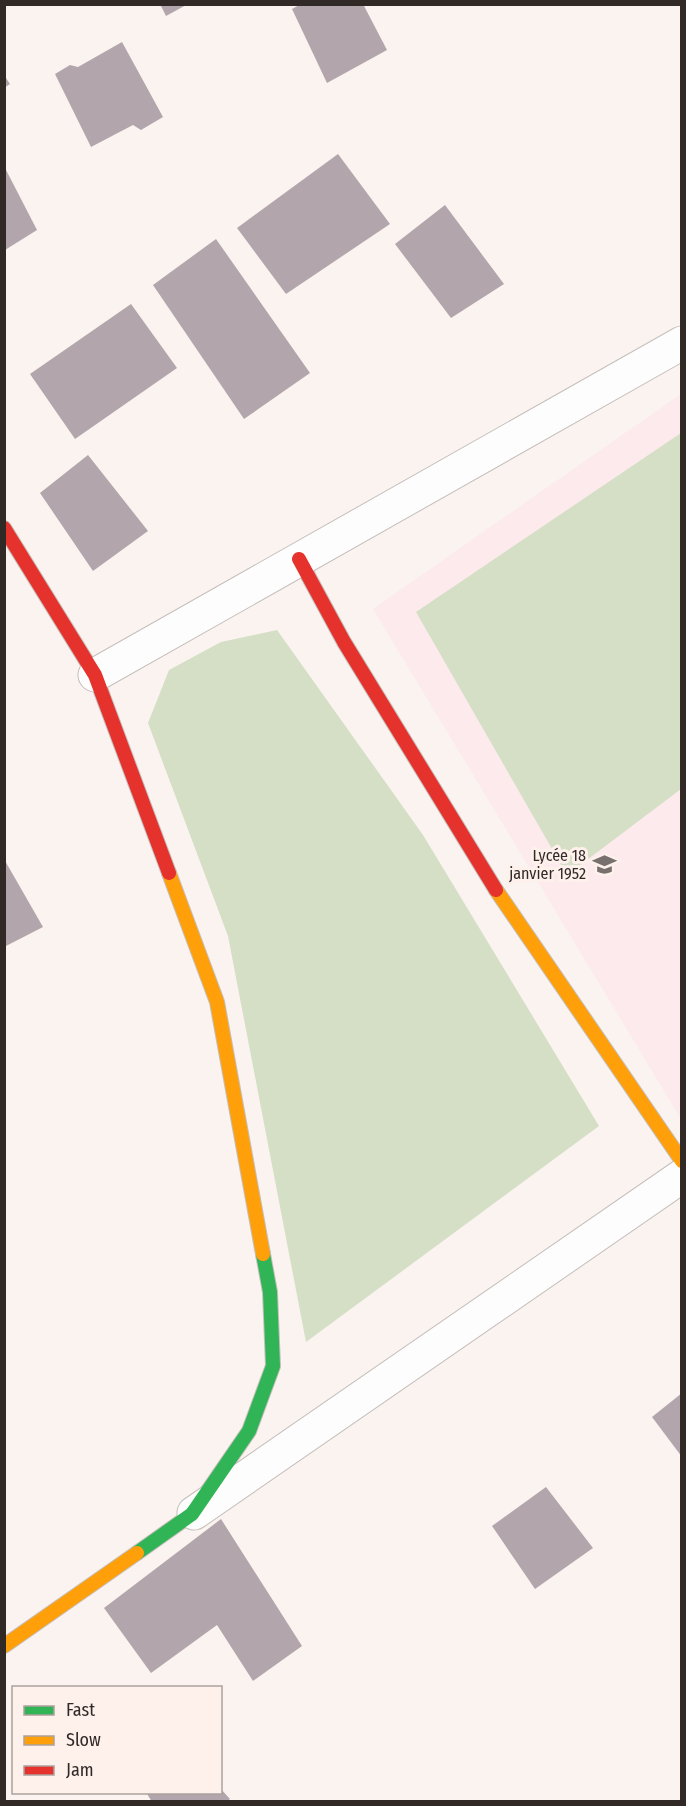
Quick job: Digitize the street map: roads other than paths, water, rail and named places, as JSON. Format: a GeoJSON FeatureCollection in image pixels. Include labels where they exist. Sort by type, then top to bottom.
{"type":"FeatureCollection","features":[{"type":"Feature","properties":{"kind":"street"},"geometry":{"type":"LineString","coordinates":[[95,675],[681,343]]}},
{"type":"Feature","properties":{"kind":"street"},"geometry":{"type":"LineString","coordinates":[[4,528],[95,675],[217,1002],[270,1292],[273,1366],[249,1431],[192,1514]]}},
{"type":"Feature","properties":{"kind":"street"},"geometry":{"type":"LineString","coordinates":[[299,559],[351,652],[494,887],[681,1161]]}},
{"type":"Feature","properties":{"kind":"street"},"geometry":{"type":"LineString","coordinates":[[4,1646],[681,1176]]}},
{"type":"Feature","properties":{"kind":"place","name":"Lycée 18 janvier 1952"},"geometry":{"type":"Point","coordinates":[604,864]}}]}
